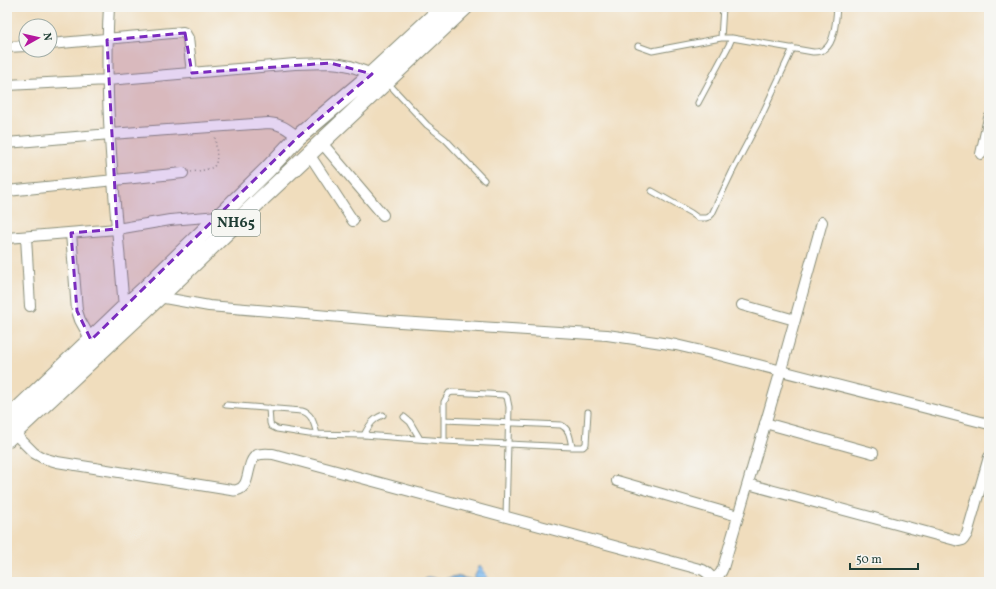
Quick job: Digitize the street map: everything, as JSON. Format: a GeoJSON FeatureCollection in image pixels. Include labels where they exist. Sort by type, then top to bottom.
{"type":"FeatureCollection","features":[{"type":"Feature","properties":{"kind":"highway","name":"NH65"},"geometry":{"type":"LineString","coordinates":[[9,431],[159,297],[321,142],[444,7]]}},
{"type":"Feature","properties":{"kind":"highway","name":"NH65"},"geometry":{"type":"LineString","coordinates":[[9,431],[91,340],[145,289],[298,137],[362,83],[379,77],[465,7]]}},
{"type":"Feature","properties":{"kind":"street"},"geometry":{"type":"LineString","coordinates":[[109,7],[107,40],[110,134],[124,308]]}},
{"type":"Feature","properties":{"kind":"street"},"geometry":{"type":"LineString","coordinates":[[58,43],[183,32],[188,38],[192,73]]}},
{"type":"Feature","properties":{"kind":"street"},"geometry":{"type":"LineString","coordinates":[[7,48],[18,47]]}},
{"type":"Feature","properties":{"kind":"street"},"geometry":{"type":"LineString","coordinates":[[7,86],[108,80],[295,64],[330,63],[350,66],[379,77]]}},
{"type":"Feature","properties":{"kind":"street"},"geometry":{"type":"LineString","coordinates":[[981,154],[989,118]]}},
{"type":"Feature","properties":{"kind":"street"},"geometry":{"type":"LineString","coordinates":[[7,143],[269,123],[276,123],[284,126],[298,137]]}},
{"type":"Feature","properties":{"kind":"street"},"geometry":{"type":"LineString","coordinates":[[321,142],[383,215]]}},
{"type":"Feature","properties":{"kind":"street"},"geometry":{"type":"LineString","coordinates":[[308,154],[353,221]]}},
{"type":"Feature","properties":{"kind":"street"},"geometry":{"type":"LineString","coordinates":[[7,191],[182,173]]}},
{"type":"Feature","properties":{"kind":"street"},"geometry":{"type":"LineString","coordinates":[[7,238],[117,229],[170,220],[219,216]]}},
{"type":"Feature","properties":{"kind":"street"},"geometry":{"type":"LineString","coordinates":[[9,431],[34,453],[43,458],[57,462],[231,490],[238,490],[242,488],[246,482],[253,459],[264,453],[273,454],[703,570],[708,573],[713,580],[721,573],[781,370],[822,222]]}},
{"type":"Feature","properties":{"kind":"street"},"geometry":{"type":"LineString","coordinates":[[71,233],[77,311],[80,320],[91,340]]}},
{"type":"Feature","properties":{"kind":"street"},"geometry":{"type":"LineString","coordinates":[[26,237],[30,306]]}},
{"type":"Feature","properties":{"kind":"street"},"geometry":{"type":"LineString","coordinates":[[159,297],[209,306],[400,322],[607,335],[676,345],[781,370],[989,424]]}},
{"type":"Feature","properties":{"kind":"street"},"geometry":{"type":"LineString","coordinates":[[742,305],[795,320]]}},
{"type":"Feature","properties":{"kind":"street"},"geometry":{"type":"LineString","coordinates":[[765,424],[873,453]]}},
{"type":"Feature","properties":{"kind":"street"},"geometry":{"type":"LineString","coordinates":[[748,484],[963,540],[967,534],[989,456]]}},
{"type":"Feature","properties":{"kind":"street"},"geometry":{"type":"LineString","coordinates":[[617,481],[738,516]]}},
{"type":"Feature","properties":{"kind":"lane"},"geometry":{"type":"LineString","coordinates":[[721,38],[723,7]]}},
{"type":"Feature","properties":{"kind":"lane"},"geometry":{"type":"LineString","coordinates":[[638,46],[652,51],[721,38],[732,38],[820,52],[828,47],[833,34],[837,7]]}},
{"type":"Feature","properties":{"kind":"lane"},"geometry":{"type":"LineString","coordinates":[[698,103],[732,38]]}},
{"type":"Feature","properties":{"kind":"lane"},"geometry":{"type":"LineString","coordinates":[[652,191],[698,218],[703,219],[712,214],[761,117],[793,48]]}},
{"type":"Feature","properties":{"kind":"lane"},"geometry":{"type":"LineString","coordinates":[[379,77],[427,125],[445,139],[484,180]]}},
{"type":"Feature","properties":{"kind":"lane"},"geometry":{"type":"LineString","coordinates":[[444,441],[444,402],[449,393],[504,395],[507,397],[509,407],[506,516]]}},
{"type":"Feature","properties":{"kind":"lane"},"geometry":{"type":"LineString","coordinates":[[226,405],[306,412],[312,419],[317,434]]}},
{"type":"Feature","properties":{"kind":"lane"},"geometry":{"type":"LineString","coordinates":[[269,408],[270,423],[274,428],[308,434],[364,435],[444,441],[572,447],[583,446],[586,444],[588,412]]}},
{"type":"Feature","properties":{"kind":"lane"},"geometry":{"type":"LineString","coordinates":[[364,435],[374,420],[383,415]]}},
{"type":"Feature","properties":{"kind":"lane"},"geometry":{"type":"LineString","coordinates":[[404,417],[410,422],[420,439]]}},
{"type":"Feature","properties":{"kind":"lane"},"geometry":{"type":"LineString","coordinates":[[444,420],[564,426],[568,430],[572,447]]}},
{"type":"Feature","properties":{"kind":"path"},"geometry":{"type":"LineString","coordinates":[[182,173],[213,167],[217,158],[214,126]]}},
{"type":"Feature","properties":{"kind":"highlighted area"},"geometry":{"type":"Polygon","coordinates":[[[185,33],[192,73],[330,63],[372,74],[298,137],[91,340],[77,311],[71,233],[117,229],[107,40],[185,33]]]}},
{"type":"Feature","properties":{"kind":"water"},"geometry":{"type":"Polygon","coordinates":[[[480,565],[487,576],[488,582],[426,582],[425,579],[429,577],[444,579],[456,576],[473,580],[480,565]]]}}]}
